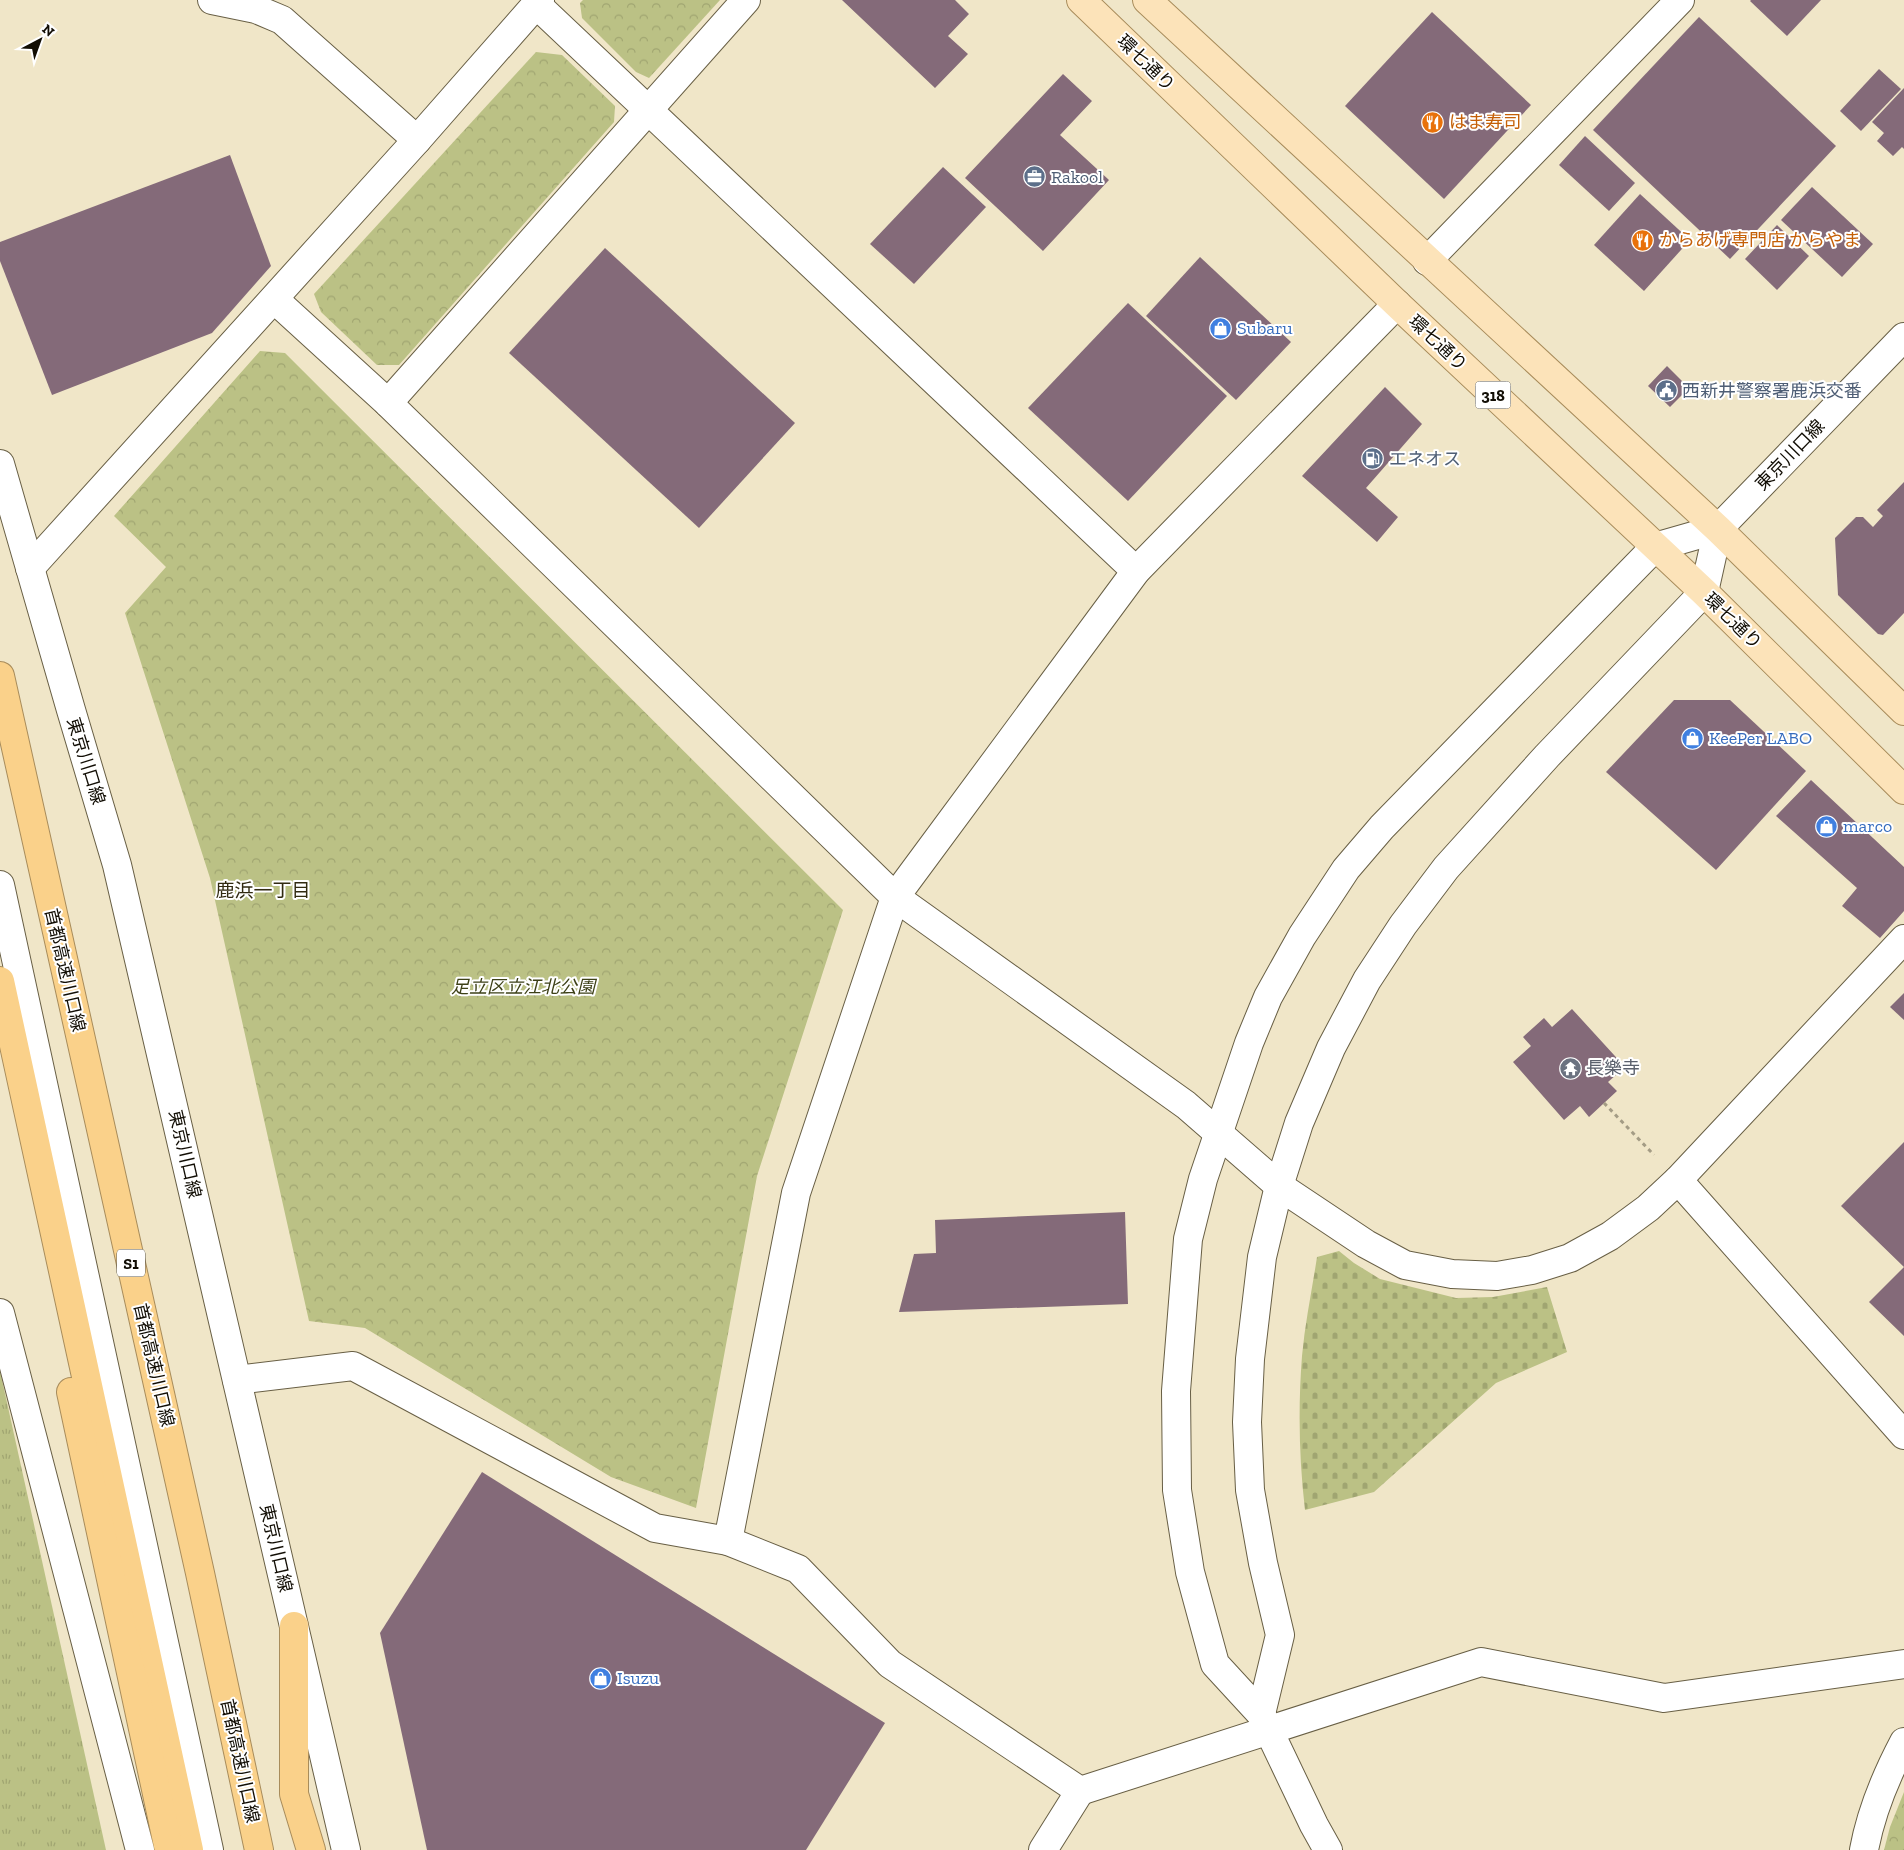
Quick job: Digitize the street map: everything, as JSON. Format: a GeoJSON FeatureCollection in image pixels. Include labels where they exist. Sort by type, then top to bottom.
{"type":"FeatureCollection","features":[{"type":"Feature","properties":{"kind":"highway","name":"首都高速川口線"},"geometry":{"type":"LineString","coordinates":[[0,676],[200,1574],[259,1850]]}},
{"type":"Feature","properties":{"kind":"highway"},"geometry":{"type":"LineString","coordinates":[[0,981],[189,1850]]}},
{"type":"Feature","properties":{"kind":"highway"},"geometry":{"type":"LineString","coordinates":[[0,1058],[169,1850]]}},
{"type":"Feature","properties":{"kind":"highway"},"geometry":{"type":"LineString","coordinates":[[294,1626],[294,1794],[311,1850]]}},
{"type":"Feature","properties":{"kind":"main road","name":"環七通り"},"geometry":{"type":"LineString","coordinates":[[1081,0],[1397,304],[1704,592],[1904,790]]}},
{"type":"Feature","properties":{"kind":"main road"},"geometry":{"type":"LineString","coordinates":[[1147,0],[1718,529],[1904,711]]}},
{"type":"Feature","properties":{"kind":"street"},"geometry":{"type":"LineString","coordinates":[[212,0],[258,4],[282,20],[417,140]]}},
{"type":"Feature","properties":{"kind":"street"},"geometry":{"type":"LineString","coordinates":[[388,403],[746,0]]}},
{"type":"Feature","properties":{"kind":"street"},"geometry":{"type":"LineString","coordinates":[[1427,260],[1680,0]]}},
{"type":"Feature","properties":{"kind":"street"},"geometry":{"type":"LineString","coordinates":[[30,568],[417,140],[538,2],[648,109],[1136,571]]}},
{"type":"Feature","properties":{"kind":"street"},"geometry":{"type":"LineString","coordinates":[[274,299],[388,403],[895,897],[1186,1105],[1279,1186],[1366,1244],[1405,1265],[1452,1274],[1497,1276],[1542,1267],[1570,1258],[1602,1241],[1648,1208],[1678,1180],[1904,940]]}},
{"type":"Feature","properties":{"kind":"street"},"geometry":{"type":"LineString","coordinates":[[728,1541],[796,1193],[895,897],[1136,571],[1397,304]]}},
{"type":"Feature","properties":{"kind":"street","name":"東京川口線"},"geometry":{"type":"LineString","coordinates":[[1655,547],[1718,529],[1904,337]]}},
{"type":"Feature","properties":{"kind":"street","name":"東京川口線"},"geometry":{"type":"LineString","coordinates":[[0,464],[117,865],[346,1850]]}},
{"type":"Feature","properties":{"kind":"street"},"geometry":{"type":"LineString","coordinates":[[1265,1722],[1280,1635],[1263,1563],[1250,1490],[1247,1422],[1250,1358],[1262,1257],[1279,1186],[1299,1124],[1331,1048],[1367,980],[1402,925],[1446,868],[1547,756],[1704,592],[1718,529]]}},
{"type":"Feature","properties":{"kind":"street"},"geometry":{"type":"LineString","coordinates":[[1328,1850],[1314,1825],[1265,1722],[1215,1664],[1190,1572],[1177,1490],[1176,1390],[1188,1239],[1203,1179],[1268,997],[1302,936],[1346,869],[1382,827],[1655,547]]}},
{"type":"Feature","properties":{"kind":"street"},"geometry":{"type":"LineString","coordinates":[[0,886],[209,1850]]}},
{"type":"Feature","properties":{"kind":"street"},"geometry":{"type":"LineString","coordinates":[[1678,1180],[1904,1435]]}},
{"type":"Feature","properties":{"kind":"street"},"geometry":{"type":"LineString","coordinates":[[0,1313],[140,1850]]}},
{"type":"Feature","properties":{"kind":"street"},"geometry":{"type":"LineString","coordinates":[[238,1380],[352,1366],[655,1528],[728,1541],[798,1569],[890,1664],[1080,1790]]}},
{"type":"Feature","properties":{"kind":"street"},"geometry":{"type":"LineString","coordinates":[[1043,1850],[1080,1790],[1265,1722],[1481,1662],[1664,1698],[1904,1664]]}},
{"type":"Feature","properties":{"kind":"street"},"geometry":{"type":"LineString","coordinates":[[1864,1850],[1876,1806],[1890,1770],[1904,1742]]}},
{"type":"Feature","properties":{"kind":"path"},"geometry":{"type":"LineString","coordinates":[[1604,1103],[1678,1180]]}},
{"type":"Feature","properties":{"kind":"green space"},"geometry":{"type":"Polygon","coordinates":[[[583,0],[720,0],[649,78],[636,72],[582,18],[580,3],[583,0]]]}},
{"type":"Feature","properties":{"kind":"green space"},"geometry":{"type":"Polygon","coordinates":[[[536,52],[562,55],[615,106],[614,122],[399,365],[377,365],[321,312],[314,294],[536,52]]]}},
{"type":"Feature","properties":{"kind":"green space","name":"足立区立江北公園"},"geometry":{"type":"Polygon","coordinates":[[[260,351],[285,353],[843,910],[757,1176],[696,1508],[611,1477],[365,1328],[309,1321],[210,878],[125,613],[166,567],[114,516],[260,351]]]}},
{"type":"Feature","properties":{"kind":"green space"},"geometry":{"type":"Polygon","coordinates":[[[1339,1251],[1380,1279],[1456,1298],[1493,1297],[1547,1287],[1567,1352],[1496,1383],[1374,1492],[1305,1510],[1300,1453],[1300,1414],[1305,1331],[1317,1257],[1339,1251]]]}},
{"type":"Feature","properties":{"kind":"green space"},"geometry":{"type":"Polygon","coordinates":[[[0,1371],[106,1850],[0,1850],[0,1371]]]}},
{"type":"Feature","properties":{"kind":"green space"},"geometry":{"type":"Polygon","coordinates":[[[1904,1792],[1904,1850],[1884,1850],[1890,1827],[1904,1792]]]}},
{"type":"Feature","properties":{"kind":"building"},"geometry":{"type":"Polygon","coordinates":[[[842,0],[955,0],[969,14],[948,36],[968,54],[935,88],[842,0]]]}},
{"type":"Feature","properties":{"kind":"building"},"geometry":{"type":"Polygon","coordinates":[[[1751,0],[1821,0],[1787,36],[1751,0]]]}},
{"type":"Feature","properties":{"kind":"building"},"geometry":{"type":"Polygon","coordinates":[[[1432,12],[1531,105],[1444,199],[1345,106],[1432,12]]]}},
{"type":"Feature","properties":{"kind":"building"},"geometry":{"type":"Polygon","coordinates":[[[1699,17],[1836,146],[1730,259],[1593,130],[1699,17]]]}},
{"type":"Feature","properties":{"kind":"building"},"geometry":{"type":"Polygon","coordinates":[[[1879,69],[1901,89],[1861,131],[1840,111],[1879,69]]]}},
{"type":"Feature","properties":{"kind":"building"},"geometry":{"type":"Polygon","coordinates":[[[1063,74],[1092,101],[1060,135],[1109,180],[1043,251],[965,178],[1063,74]]]}},
{"type":"Feature","properties":{"kind":"building"},"geometry":{"type":"Polygon","coordinates":[[[1904,88],[1904,149],[1902,147],[1893,156],[1877,141],[1884,133],[1872,122],[1904,88]]]}},
{"type":"Feature","properties":{"kind":"building"},"geometry":{"type":"Polygon","coordinates":[[[1585,136],[1635,183],[1609,211],[1559,165],[1585,136]]]}},
{"type":"Feature","properties":{"kind":"building"},"geometry":{"type":"Polygon","coordinates":[[[230,155],[271,266],[212,333],[52,395],[0,261],[0,242],[230,155]]]}},
{"type":"Feature","properties":{"kind":"building"},"geometry":{"type":"Polygon","coordinates":[[[943,167],[986,207],[914,284],[870,244],[943,167]]]}},
{"type":"Feature","properties":{"kind":"building"},"geometry":{"type":"Polygon","coordinates":[[[1812,187],[1873,244],[1842,277],[1781,220],[1812,187]]]}},
{"type":"Feature","properties":{"kind":"building"},"geometry":{"type":"Polygon","coordinates":[[[1640,194],[1690,240],[1644,291],[1594,245],[1640,194]]]}},
{"type":"Feature","properties":{"kind":"building"},"geometry":{"type":"Polygon","coordinates":[[[1777,225],[1809,256],[1777,290],[1745,259],[1777,225]]]}},
{"type":"Feature","properties":{"kind":"building"},"geometry":{"type":"Polygon","coordinates":[[[605,248],[795,423],[699,528],[509,353],[605,248]]]}},
{"type":"Feature","properties":{"kind":"building"},"geometry":{"type":"Polygon","coordinates":[[[1200,257],[1291,342],[1236,400],[1146,316],[1200,257]]]}},
{"type":"Feature","properties":{"kind":"building"},"geometry":{"type":"Polygon","coordinates":[[[1128,303],[1227,396],[1128,501],[1028,408],[1128,303]]]}},
{"type":"Feature","properties":{"kind":"building"},"geometry":{"type":"Polygon","coordinates":[[[1667,366],[1689,388],[1670,407],[1648,386],[1667,366]]]}},
{"type":"Feature","properties":{"kind":"building"},"geometry":{"type":"Polygon","coordinates":[[[1385,387],[1422,424],[1366,488],[1398,517],[1377,542],[1302,476],[1385,387]]]}},
{"type":"Feature","properties":{"kind":"building"},"geometry":{"type":"Polygon","coordinates":[[[1904,482],[1904,613],[1883,635],[1878,634],[1838,595],[1835,538],[1856,517],[1863,517],[1873,527],[1883,516],[1877,510],[1904,482]]]}},
{"type":"Feature","properties":{"kind":"building"},"geometry":{"type":"Polygon","coordinates":[[[1674,700],[1730,700],[1806,771],[1716,870],[1606,772],[1674,700]]]}},
{"type":"Feature","properties":{"kind":"building"},"geometry":{"type":"Polygon","coordinates":[[[1811,780],[1904,867],[1904,911],[1880,938],[1842,906],[1857,888],[1776,816],[1811,780]]]}},
{"type":"Feature","properties":{"kind":"building"},"geometry":{"type":"Polygon","coordinates":[[[1904,993],[1904,1020],[1890,1007],[1904,993]]]}},
{"type":"Feature","properties":{"kind":"building"},"geometry":{"type":"Polygon","coordinates":[[[1572,1009],[1625,1067],[1608,1082],[1617,1091],[1589,1117],[1580,1106],[1564,1120],[1513,1062],[1531,1046],[1523,1037],[1544,1018],[1552,1027],[1572,1009]]]}},
{"type":"Feature","properties":{"kind":"building"},"geometry":{"type":"Polygon","coordinates":[[[1904,1142],[1904,1267],[1841,1206],[1904,1142]]]}},
{"type":"Feature","properties":{"kind":"building"},"geometry":{"type":"Polygon","coordinates":[[[1125,1212],[1128,1304],[899,1312],[914,1254],[936,1253],[935,1220],[1125,1212]]]}},
{"type":"Feature","properties":{"kind":"building"},"geometry":{"type":"Polygon","coordinates":[[[1904,1267],[1904,1336],[1869,1302],[1904,1267]]]}},
{"type":"Feature","properties":{"kind":"building","name":"Isuzu"},"geometry":{"type":"Polygon","coordinates":[[[482,1472],[885,1723],[806,1850],[427,1850],[380,1633],[482,1472]]]}},
{"type":"Feature","properties":{"kind":"place","name":"はま寿司"},"geometry":{"type":"Point","coordinates":[1433,122]}},
{"type":"Feature","properties":{"kind":"place","name":"Rakool"},"geometry":{"type":"Point","coordinates":[1035,177]}},
{"type":"Feature","properties":{"kind":"place","name":"からあげ専門店 からやま"},"geometry":{"type":"Point","coordinates":[1643,240]}},
{"type":"Feature","properties":{"kind":"place","name":"Subaru"},"geometry":{"type":"Point","coordinates":[1221,328]}},
{"type":"Feature","properties":{"kind":"place","name":"西新井警察署鹿浜交番"},"geometry":{"type":"Point","coordinates":[1666,391]}},
{"type":"Feature","properties":{"kind":"place","name":"エネオス"},"geometry":{"type":"Point","coordinates":[1373,459]}},
{"type":"Feature","properties":{"kind":"place","name":"KeePer LABO"},"geometry":{"type":"Point","coordinates":[1693,738]}},
{"type":"Feature","properties":{"kind":"place","name":"marco"},"geometry":{"type":"Point","coordinates":[1827,826]}},
{"type":"Feature","properties":{"kind":"place","name":"長樂寺"},"geometry":{"type":"Point","coordinates":[1570,1068]}},
{"type":"Feature","properties":{"kind":"place","name":"Isuzu"},"geometry":{"type":"Point","coordinates":[601,1678]}},
{"type":"Feature","properties":{"kind":"district","name":"鹿浜一丁目"},"geometry":{"type":"Point","coordinates":[263,890]}}]}
